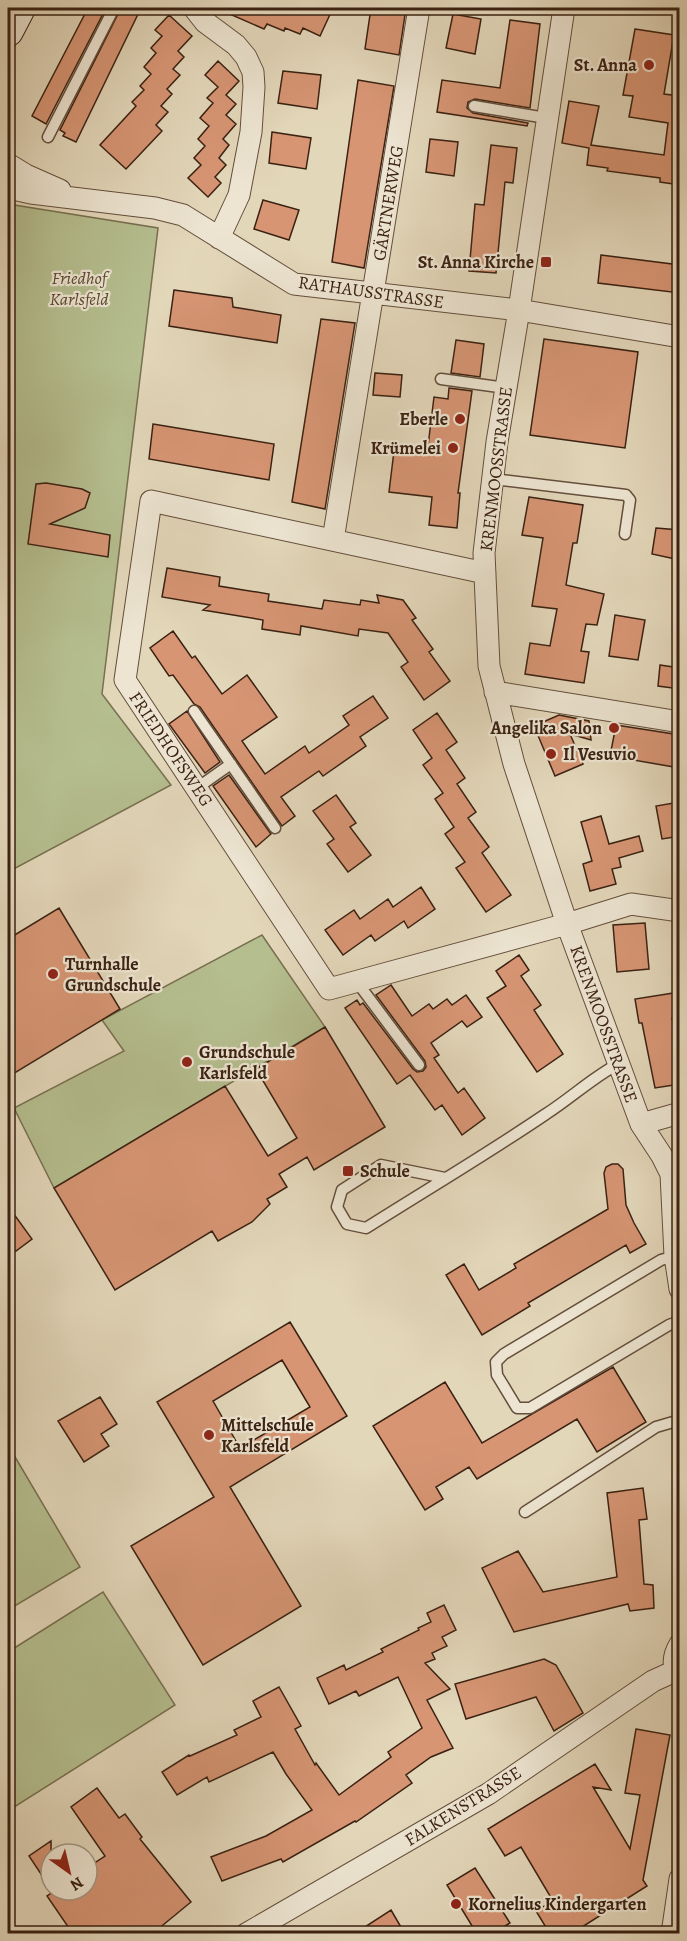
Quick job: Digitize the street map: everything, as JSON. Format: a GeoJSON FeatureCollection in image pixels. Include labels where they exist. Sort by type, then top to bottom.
{"type":"FeatureCollection","features":[{"type":"Feature","properties":{"kind":"main road"},"geometry":{"type":"LineString","coordinates":[[8,31],[20,8]]}},
{"type":"Feature","properties":{"kind":"street"},"geometry":{"type":"LineString","coordinates":[[194,8],[205,22],[236,45],[246,57],[253,72],[251,132],[239,195],[219,238]]}},
{"type":"Feature","properties":{"kind":"street","name":"GÄRTNERWEG"},"geometry":{"type":"LineString","coordinates":[[333,540],[419,8]]}},
{"type":"Feature","properties":{"kind":"street","name":"KRENMOOSSTRASSE"},"geometry":{"type":"LineString","coordinates":[[560,8],[484,553],[489,666],[514,764],[567,924],[641,1124],[671,1174],[680,1289]]}},
{"type":"Feature","properties":{"kind":"street","name":"RATHAUSSTRASSE"},"geometry":{"type":"LineString","coordinates":[[8,164],[26,175],[80,198]]}},
{"type":"Feature","properties":{"kind":"street","name":"RATHAUSSTRASSE"},"geometry":{"type":"LineString","coordinates":[[8,188],[31,193],[154,208],[183,215],[294,284],[373,295],[519,310],[680,337]]}},
{"type":"Feature","properties":{"kind":"street","name":"FRIEDHOFSWEG"},"geometry":{"type":"LineString","coordinates":[[485,573],[151,501],[125,680],[329,989],[567,924]]}},
{"type":"Feature","properties":{"kind":"street"},"geometry":{"type":"LineString","coordinates":[[495,692],[680,722]]}},
{"type":"Feature","properties":{"kind":"street","name":"KRENMOOSSTRASSE"},"geometry":{"type":"LineString","coordinates":[[567,924],[631,904],[680,911]]}},
{"type":"Feature","properties":{"kind":"street","name":"KRENMOOSSTRASSE"},"geometry":{"type":"LineString","coordinates":[[641,1124],[680,1113]]}},
{"type":"Feature","properties":{"kind":"street"},"geometry":{"type":"LineString","coordinates":[[677,1674],[673,1659],[680,1644]]}},
{"type":"Feature","properties":{"kind":"street","name":"FALKENSTRASSE"},"geometry":{"type":"LineString","coordinates":[[246,1934],[488,1794],[653,1681],[677,1674]]}},
{"type":"Feature","properties":{"kind":"street"},"geometry":{"type":"LineString","coordinates":[[672,1934],[680,1880]]}},
{"type":"Feature","properties":{"kind":"lane"},"geometry":{"type":"LineString","coordinates":[[48,137],[114,8]]}},
{"type":"Feature","properties":{"kind":"lane"},"geometry":{"type":"LineString","coordinates":[[474,106],[546,118]]}},
{"type":"Feature","properties":{"kind":"lane"},"geometry":{"type":"LineString","coordinates":[[441,379],[506,388]]}},
{"type":"Feature","properties":{"kind":"lane"},"geometry":{"type":"LineString","coordinates":[[493,479],[626,495],[630,500],[626,534]]}},
{"type":"Feature","properties":{"kind":"lane"},"geometry":{"type":"LineString","coordinates":[[194,711],[275,828]]}},
{"type":"Feature","properties":{"kind":"lane"},"geometry":{"type":"LineString","coordinates":[[197,788],[231,764]]}},
{"type":"Feature","properties":{"kind":"lane"},"geometry":{"type":"LineString","coordinates":[[357,982],[418,1065]]}},
{"type":"Feature","properties":{"kind":"lane"},"geometry":{"type":"LineString","coordinates":[[445,1178],[381,1165],[342,1190],[337,1207],[347,1224],[366,1228],[548,1113],[603,1072],[618,1064]]}},
{"type":"Feature","properties":{"kind":"lane"},"geometry":{"type":"LineString","coordinates":[[677,1263],[661,1260],[504,1354],[496,1362],[497,1375],[517,1407],[530,1408],[669,1325],[680,1321]]}},
{"type":"Feature","properties":{"kind":"lane"},"geometry":{"type":"LineString","coordinates":[[525,1512],[656,1427],[680,1420]]}},
{"type":"Feature","properties":{"kind":"green space","name":"Friedhof Karlsfeld"},"geometry":{"type":"Polygon","coordinates":[[[8,204],[158,228],[102,694],[171,785],[8,872],[8,204]]]}},
{"type":"Feature","properties":{"kind":"green space"},"geometry":{"type":"Polygon","coordinates":[[[262,935],[325,1027],[54,1188],[14,1108],[124,1051],[102,1020],[262,935]]]}},
{"type":"Feature","properties":{"kind":"green space"},"geometry":{"type":"Polygon","coordinates":[[[8,1445],[80,1567],[8,1610],[8,1445]]]}},
{"type":"Feature","properties":{"kind":"green space"},"geometry":{"type":"Polygon","coordinates":[[[103,1592],[175,1705],[8,1811],[8,1652],[103,1592]]]}},
{"type":"Feature","properties":{"kind":"building"},"geometry":{"type":"Polygon","coordinates":[[[88,8],[106,8],[46,124],[32,116],[88,8]]]}},
{"type":"Feature","properties":{"kind":"building"},"geometry":{"type":"Polygon","coordinates":[[[121,8],[141,8],[76,142],[63,136],[65,133],[60,130],[121,8]]]}},
{"type":"Feature","properties":{"kind":"building"},"geometry":{"type":"Polygon","coordinates":[[[216,8],[333,8],[320,36],[303,28],[300,34],[267,24],[264,29],[216,8]]]}},
{"type":"Feature","properties":{"kind":"building"},"geometry":{"type":"Polygon","coordinates":[[[371,8],[406,8],[399,55],[365,49],[371,8]]]}},
{"type":"Feature","properties":{"kind":"building"},"geometry":{"type":"Polygon","coordinates":[[[453,14],[481,19],[475,54],[446,48],[453,14]]]}},
{"type":"Feature","properties":{"kind":"building"},"geometry":{"type":"Polygon","coordinates":[[[169,15],[192,36],[178,51],[184,57],[173,69],[180,75],[167,89],[172,94],[161,106],[168,112],[156,125],[162,131],[126,169],[100,145],[136,106],[132,102],[144,90],[140,86],[151,74],[144,67],[156,53],[151,48],[162,36],[155,30],[169,15]]]}},
{"type":"Feature","properties":{"kind":"building"},"geometry":{"type":"Polygon","coordinates":[[[510,20],[540,24],[530,108],[475,99],[468,102],[467,108],[473,113],[528,123],[527,126],[437,112],[442,80],[500,88],[510,20]]]}},
{"type":"Feature","properties":{"kind":"building"},"geometry":{"type":"Polygon","coordinates":[[[635,29],[674,35],[664,94],[680,96],[680,185],[660,182],[660,178],[607,171],[608,168],[587,165],[589,148],[562,143],[569,101],[599,106],[591,145],[664,155],[668,123],[629,117],[633,96],[623,95],[635,29]]]}},
{"type":"Feature","properties":{"kind":"building"},"geometry":{"type":"Polygon","coordinates":[[[218,61],[239,81],[226,95],[236,104],[226,115],[236,124],[223,139],[229,145],[219,158],[226,165],[215,177],[221,183],[208,197],[188,178],[201,165],[194,158],[205,146],[198,139],[209,126],[200,118],[213,103],[207,98],[218,87],[205,75],[218,61]]]}},
{"type":"Feature","properties":{"kind":"building"},"geometry":{"type":"Polygon","coordinates":[[[283,71],[321,75],[317,109],[278,103],[283,71]]]}},
{"type":"Feature","properties":{"kind":"building"},"geometry":{"type":"Polygon","coordinates":[[[358,80],[394,86],[364,268],[332,262],[358,80]]]}},
{"type":"Feature","properties":{"kind":"building"},"geometry":{"type":"Polygon","coordinates":[[[272,132],[311,138],[306,169],[269,163],[272,132]]]}},
{"type":"Feature","properties":{"kind":"building"},"geometry":{"type":"Polygon","coordinates":[[[430,139],[458,142],[454,176],[426,172],[430,139]]]}},
{"type":"Feature","properties":{"kind":"building"},"geometry":{"type":"Polygon","coordinates":[[[491,145],[517,148],[513,183],[505,182],[496,273],[469,271],[475,204],[484,205],[491,145]]]}},
{"type":"Feature","properties":{"kind":"building"},"geometry":{"type":"Polygon","coordinates":[[[263,200],[299,210],[289,240],[254,229],[263,200]]]}},
{"type":"Feature","properties":{"kind":"building"},"geometry":{"type":"Polygon","coordinates":[[[601,255],[680,265],[680,293],[598,283],[601,255]]]}},
{"type":"Feature","properties":{"kind":"building"},"geometry":{"type":"Polygon","coordinates":[[[174,290],[232,298],[233,307],[281,315],[277,343],[169,326],[174,290]]]}},
{"type":"Feature","properties":{"kind":"building"},"geometry":{"type":"Polygon","coordinates":[[[321,319],[355,323],[325,509],[292,502],[321,319]]]}},
{"type":"Feature","properties":{"kind":"building"},"geometry":{"type":"Polygon","coordinates":[[[544,339],[638,352],[625,448],[530,435],[544,339]]]}},
{"type":"Feature","properties":{"kind":"building"},"geometry":{"type":"Polygon","coordinates":[[[456,340],[484,344],[480,377],[451,373],[456,340]]]}},
{"type":"Feature","properties":{"kind":"building"},"geometry":{"type":"Polygon","coordinates":[[[375,373],[402,375],[400,397],[373,395],[375,373]]]}},
{"type":"Feature","properties":{"kind":"building"},"geometry":{"type":"Polygon","coordinates":[[[449,388],[472,391],[458,493],[460,493],[457,528],[429,525],[432,497],[389,492],[394,451],[427,454],[434,397],[448,399],[449,388]]]}},
{"type":"Feature","properties":{"kind":"building"},"geometry":{"type":"Polygon","coordinates":[[[153,424],[274,444],[269,480],[149,459],[153,424]]]}},
{"type":"Feature","properties":{"kind":"building"},"geometry":{"type":"Polygon","coordinates":[[[46,483],[82,489],[90,493],[85,508],[50,524],[110,535],[108,557],[28,544],[36,484],[46,483]]]}},
{"type":"Feature","properties":{"kind":"building"},"geometry":{"type":"Polygon","coordinates":[[[529,497],[583,505],[577,543],[573,543],[566,585],[604,594],[597,625],[586,624],[581,651],[589,652],[584,683],[525,674],[530,643],[550,646],[557,609],[532,606],[543,538],[522,535],[529,497]]]}},
{"type":"Feature","properties":{"kind":"building"},"geometry":{"type":"Polygon","coordinates":[[[656,528],[680,530],[680,560],[652,554],[656,528]]]}},
{"type":"Feature","properties":{"kind":"building"},"geometry":{"type":"Polygon","coordinates":[[[167,568],[220,577],[219,586],[269,594],[268,601],[322,609],[324,600],[360,605],[361,600],[379,603],[377,595],[403,600],[416,618],[412,620],[433,649],[429,652],[450,681],[424,700],[401,667],[408,662],[388,633],[359,629],[358,636],[301,626],[300,635],[262,629],[263,620],[203,610],[210,605],[162,597],[167,568]]]}},
{"type":"Feature","properties":{"kind":"building"},"geometry":{"type":"Polygon","coordinates":[[[615,615],[645,620],[638,660],[609,656],[615,615]]]}},
{"type":"Feature","properties":{"kind":"building"},"geometry":{"type":"Polygon","coordinates":[[[173,631],[192,658],[195,656],[222,694],[247,675],[277,717],[242,741],[265,774],[305,746],[309,753],[349,725],[343,716],[373,696],[388,718],[360,737],[366,746],[323,776],[319,771],[281,797],[295,816],[282,826],[200,707],[194,704],[173,675],[169,676],[150,648],[173,631]]]}},
{"type":"Feature","properties":{"kind":"building"},"geometry":{"type":"Polygon","coordinates":[[[660,665],[680,668],[680,689],[658,686],[660,665]]]}},
{"type":"Feature","properties":{"kind":"building"},"geometry":{"type":"Polygon","coordinates":[[[187,711],[220,762],[205,773],[169,724],[187,711]]]}},
{"type":"Feature","properties":{"kind":"building"},"geometry":{"type":"Polygon","coordinates":[[[437,713],[457,742],[446,750],[465,778],[457,784],[476,812],[468,818],[489,847],[482,853],[511,895],[486,912],[456,868],[465,862],[445,834],[454,827],[435,799],[443,793],[423,765],[432,758],[413,730],[437,713]]]}},
{"type":"Feature","properties":{"kind":"building"},"geometry":{"type":"Polygon","coordinates":[[[559,715],[589,721],[591,740],[570,734],[583,764],[555,776],[534,726],[559,715]]]}},
{"type":"Feature","properties":{"kind":"building"},"geometry":{"type":"Polygon","coordinates":[[[616,725],[680,735],[680,768],[610,756],[616,725]]]}},
{"type":"Feature","properties":{"kind":"building"},"geometry":{"type":"Polygon","coordinates":[[[229,775],[271,834],[256,847],[213,786],[229,775]]]}},
{"type":"Feature","properties":{"kind":"building"},"geometry":{"type":"Polygon","coordinates":[[[336,795],[356,823],[350,827],[371,855],[348,872],[327,844],[334,839],[313,811],[336,795]]]}},
{"type":"Feature","properties":{"kind":"building"},"geometry":{"type":"Polygon","coordinates":[[[680,802],[680,836],[662,839],[656,806],[680,802]]]}},
{"type":"Feature","properties":{"kind":"building"},"geometry":{"type":"Polygon","coordinates":[[[601,816],[609,844],[639,836],[643,851],[619,858],[621,867],[612,869],[616,884],[590,891],[583,864],[592,861],[581,822],[601,816]]]}},
{"type":"Feature","properties":{"kind":"building"},"geometry":{"type":"Polygon","coordinates":[[[421,887],[435,909],[408,928],[404,921],[375,941],[371,935],[343,955],[325,930],[354,910],[360,919],[388,899],[393,907],[421,887]]]}},
{"type":"Feature","properties":{"kind":"building","name":"Turnhalle Grundschule"},"geometry":{"type":"Polygon","coordinates":[[[59,908],[120,1009],[8,1077],[8,939],[59,908]]]}},
{"type":"Feature","properties":{"kind":"building"},"geometry":{"type":"Polygon","coordinates":[[[645,923],[649,969],[617,972],[613,925],[645,923]]]}},
{"type":"Feature","properties":{"kind":"building"},"geometry":{"type":"Polygon","coordinates":[[[519,955],[529,970],[521,976],[541,1005],[534,1010],[563,1054],[537,1072],[487,998],[506,986],[496,971],[519,955]]]}},
{"type":"Feature","properties":{"kind":"building"},"geometry":{"type":"Polygon","coordinates":[[[391,985],[412,1016],[429,1004],[433,1009],[447,999],[452,1005],[466,995],[482,1017],[467,1027],[462,1021],[431,1043],[439,1055],[434,1058],[458,1093],[464,1088],[485,1118],[462,1135],[442,1105],[435,1110],[410,1075],[397,1084],[345,1008],[357,1000],[360,1005],[363,1003],[413,1069],[417,1072],[423,1071],[426,1067],[425,1061],[376,995],[391,985]]]}},
{"type":"Feature","properties":{"kind":"building"},"geometry":{"type":"Polygon","coordinates":[[[680,992],[680,1017],[672,1018],[680,1058],[680,1084],[655,1088],[635,999],[680,992]]]}},
{"type":"Feature","properties":{"kind":"building"},"geometry":{"type":"Polygon","coordinates":[[[325,1027],[385,1127],[314,1170],[307,1157],[279,1174],[287,1187],[267,1199],[270,1204],[252,1222],[218,1241],[212,1231],[115,1290],[54,1188],[225,1086],[268,1156],[297,1138],[256,1069],[325,1027]]]}},
{"type":"Feature","properties":{"kind":"building"},"geometry":{"type":"Polygon","coordinates":[[[618,1164],[623,1169],[626,1205],[646,1244],[630,1253],[626,1245],[528,1303],[530,1306],[482,1335],[446,1275],[464,1264],[479,1290],[516,1268],[514,1264],[608,1209],[604,1173],[606,1167],[618,1164]]]}},
{"type":"Feature","properties":{"kind":"building"},"geometry":{"type":"Polygon","coordinates":[[[8,1206],[32,1239],[8,1257],[8,1206]]]}},
{"type":"Feature","properties":{"kind":"building"},"geometry":{"type":"Polygon","coordinates":[[[290,1322],[347,1416],[230,1487],[301,1606],[203,1665],[131,1546],[214,1497],[157,1402],[290,1322]],[[282,1360],[213,1401],[240,1448],[310,1407],[282,1360]]]}},
{"type":"Feature","properties":{"kind":"building"},"geometry":{"type":"Polygon","coordinates":[[[613,1367],[646,1422],[597,1452],[577,1419],[477,1479],[469,1467],[436,1487],[443,1499],[425,1510],[373,1426],[445,1382],[482,1443],[613,1367]]]}},
{"type":"Feature","properties":{"kind":"building"},"geometry":{"type":"Polygon","coordinates":[[[100,1397],[117,1424],[101,1434],[109,1446],[84,1462],[58,1421],[100,1397]]]}},
{"type":"Feature","properties":{"kind":"building"},"geometry":{"type":"Polygon","coordinates":[[[643,1488],[647,1519],[639,1520],[644,1584],[653,1585],[654,1608],[630,1611],[628,1604],[514,1632],[482,1568],[518,1551],[543,1592],[617,1577],[607,1493],[643,1488]]]}},
{"type":"Feature","properties":{"kind":"building"},"geometry":{"type":"Polygon","coordinates":[[[444,1605],[456,1630],[442,1637],[447,1646],[432,1653],[435,1659],[425,1663],[450,1689],[427,1700],[453,1748],[431,1757],[406,1775],[412,1783],[356,1822],[283,1862],[281,1859],[222,1881],[211,1857],[266,1836],[312,1810],[273,1752],[209,1782],[207,1777],[177,1795],[162,1772],[189,1755],[237,1735],[234,1730],[261,1717],[253,1701],[279,1687],[301,1726],[295,1729],[315,1765],[316,1763],[339,1795],[391,1757],[388,1752],[422,1728],[398,1677],[359,1696],[356,1691],[329,1704],[317,1678],[344,1665],[346,1670],[383,1652],[381,1649],[431,1622],[427,1613],[444,1605]]]}},
{"type":"Feature","properties":{"kind":"building"},"geometry":{"type":"Polygon","coordinates":[[[544,1659],[556,1665],[583,1713],[554,1731],[536,1697],[466,1719],[455,1684],[544,1659]]]}},
{"type":"Feature","properties":{"kind":"building"},"geometry":{"type":"Polygon","coordinates":[[[636,1729],[670,1735],[643,1880],[647,1886],[571,1934],[550,1934],[536,1911],[553,1901],[521,1847],[505,1856],[488,1829],[595,1764],[611,1790],[593,1787],[630,1849],[640,1795],[625,1793],[636,1729]]]}},
{"type":"Feature","properties":{"kind":"building"},"geometry":{"type":"Polygon","coordinates":[[[97,1788],[119,1818],[125,1814],[142,1837],[140,1839],[191,1902],[152,1934],[73,1934],[51,1902],[99,1902],[99,1860],[105,1856],[99,1847],[99,1842],[95,1842],[71,1807],[97,1788]]]}},
{"type":"Feature","properties":{"kind":"building"},"geometry":{"type":"Polygon","coordinates":[[[39,1849],[39,1871],[29,1856],[39,1849]]]}},
{"type":"Feature","properties":{"kind":"building"},"geometry":{"type":"Polygon","coordinates":[[[475,1868],[510,1923],[492,1934],[477,1934],[447,1885],[475,1868]]]}},
{"type":"Feature","properties":{"kind":"building"},"geometry":{"type":"Polygon","coordinates":[[[391,1910],[405,1934],[354,1934],[391,1910]]]}},
{"type":"Feature","properties":{"kind":"place","name":"St. Anna"},"geometry":{"type":"Point","coordinates":[649,65]}},
{"type":"Feature","properties":{"kind":"place","name":"St. Anna Kirche"},"geometry":{"type":"Point","coordinates":[546,262]}},
{"type":"Feature","properties":{"kind":"place","name":"Eberle"},"geometry":{"type":"Point","coordinates":[460,419]}},
{"type":"Feature","properties":{"kind":"place","name":"Krümelei"},"geometry":{"type":"Point","coordinates":[453,448]}},
{"type":"Feature","properties":{"kind":"place","name":"Angelika Salon"},"geometry":{"type":"Point","coordinates":[614,728]}},
{"type":"Feature","properties":{"kind":"place","name":"Il Vesuvio"},"geometry":{"type":"Point","coordinates":[551,754]}},
{"type":"Feature","properties":{"kind":"place","name":"Turnhalle Grundschule"},"geometry":{"type":"Point","coordinates":[53,974]}},
{"type":"Feature","properties":{"kind":"place","name":"Grundschule Karlsfeld"},"geometry":{"type":"Point","coordinates":[187,1062]}},
{"type":"Feature","properties":{"kind":"place","name":"Schule"},"geometry":{"type":"Point","coordinates":[348,1171]}},
{"type":"Feature","properties":{"kind":"place","name":"Mittelschule Karlsfeld"},"geometry":{"type":"Point","coordinates":[209,1435]}},
{"type":"Feature","properties":{"kind":"place","name":"Kornelius Kindergarten"},"geometry":{"type":"Point","coordinates":[456,1904]}}]}
